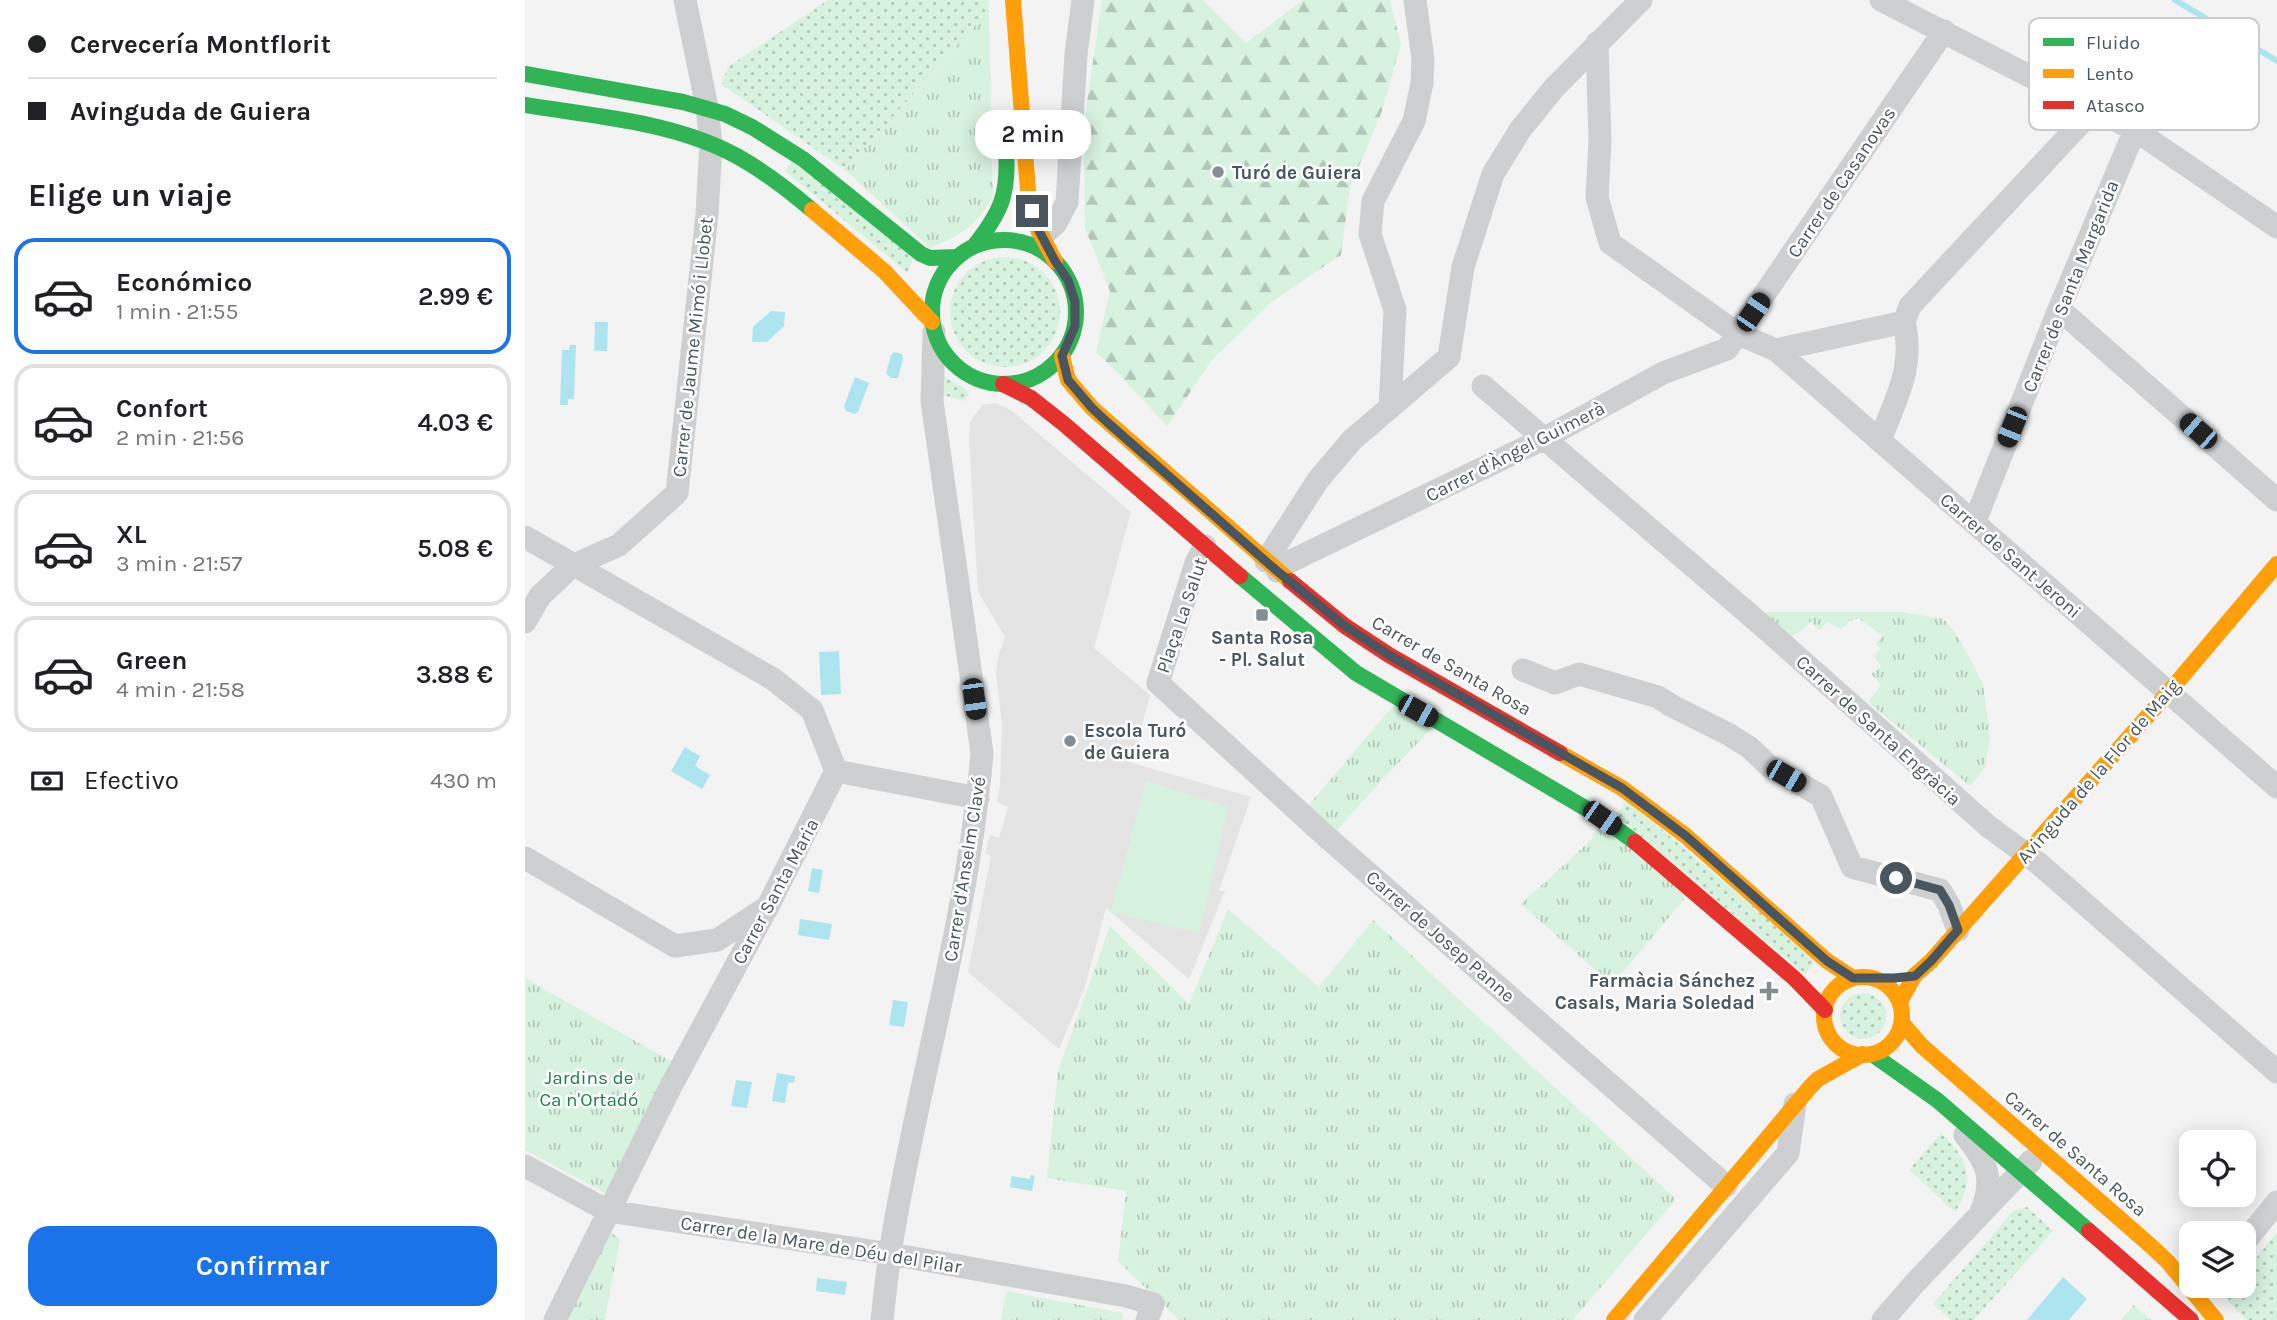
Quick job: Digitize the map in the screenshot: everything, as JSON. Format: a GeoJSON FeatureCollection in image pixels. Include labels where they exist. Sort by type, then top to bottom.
{"type":"FeatureCollection","features":[{"type":"Feature","properties":{"kind":"main road"},"geometry":{"type":"LineString","coordinates":[[1003,384],[1022,383],[1052,367],[1062,356],[1075,326],[1075,302],[1068,280],[1042,236],[1032,211],[1028,190],[1013,0]]}},
{"type":"Feature","properties":{"kind":"main road"},"geometry":{"type":"LineString","coordinates":[[525,74],[707,107],[751,127],[790,150],[820,171],[921,254],[930,258],[956,257]]}},
{"type":"Feature","properties":{"kind":"main road"},"geometry":{"type":"LineString","coordinates":[[525,105],[658,127],[711,144],[771,176],[904,288],[933,327],[943,350],[953,362],[970,375],[1003,384],[1031,398],[1356,673],[1602,818],[1650,852],[1794,978],[1825,1010]]}},
{"type":"Feature","properties":{"kind":"main road"},"geometry":{"type":"LineString","coordinates":[[975,245],[991,225],[1006,196],[1008,177],[1005,136]]}},
{"type":"Feature","properties":{"kind":"main road"},"geometry":{"type":"LineString","coordinates":[[933,327],[932,307],[936,287],[945,268],[975,245],[1000,238],[1020,241],[1039,248],[1055,261]]}},
{"type":"Feature","properties":{"kind":"main road","name":"Carrer de Santa Rosa"},"geometry":{"type":"LineString","coordinates":[[1062,356],[1068,380],[1092,408],[1345,626],[1389,655],[1622,788],[1686,836],[1827,961],[1853,978]]}},
{"type":"Feature","properties":{"kind":"main road"},"geometry":{"type":"LineString","coordinates":[[1196,539],[1242,562],[1274,563],[1275,588],[1356,673]]}},
{"type":"Feature","properties":{"kind":"main road","name":"Avinguda de la Flor de Maig"},"geometry":{"type":"LineString","coordinates":[[1899,1002],[1915,976],[2168,693],[2277,564]]}},
{"type":"Feature","properties":{"kind":"main road"},"geometry":{"type":"LineString","coordinates":[[1818,1079],[1826,1046],[1825,1010],[1838,986],[1853,978],[1915,976]]}},
{"type":"Feature","properties":{"kind":"main road"},"geometry":{"type":"LineString","coordinates":[[1613,1320],[1818,1079],[1891,1044],[1898,1035],[1902,1023],[1902,1008],[1887,985],[1877,979]]}},
{"type":"Feature","properties":{"kind":"main road","name":"Carrer de Santa Rosa"},"geometry":{"type":"LineString","coordinates":[[1902,1023],[1922,1046],[2179,1271]]}},
{"type":"Feature","properties":{"kind":"main road"},"geometry":{"type":"LineString","coordinates":[[1827,1029],[1838,1045],[1847,1051],[1867,1054],[1899,1071],[1937,1100],[2191,1320]]}},
{"type":"Feature","properties":{"kind":"main road","name":"Carrer de Santa Rosa"},"geometry":{"type":"LineString","coordinates":[[2205,1298],[2215,1320]]}},
{"type":"Feature","properties":{"kind":"street","name":"Carrer de Jaume Mimó i Llobet"},"geometry":{"type":"LineString","coordinates":[[525,622],[540,596],[572,566],[619,545],[677,493],[707,214],[711,144],[707,107],[685,0]]}},
{"type":"Feature","properties":{"kind":"street"},"geometry":{"type":"LineString","coordinates":[[1042,236],[1056,223],[1067,202],[1076,54],[1083,0]]}},
{"type":"Feature","properties":{"kind":"street"},"geometry":{"type":"LineString","coordinates":[[1390,408],[1395,310],[1370,234],[1373,201],[1414,121],[1422,83],[1423,60],[1416,0]]}},
{"type":"Feature","properties":{"kind":"street"},"geometry":{"type":"LineString","coordinates":[[1881,0],[2029,75]]}},
{"type":"Feature","properties":{"kind":"street"},"geometry":{"type":"LineString","coordinates":[[1274,563],[1318,480],[1352,440],[1449,357],[1463,267],[1493,174],[1520,130],[1554,88],[1632,4]]}},
{"type":"Feature","properties":{"kind":"street","name":"Carrer de Casanovas"},"geometry":{"type":"LineString","coordinates":[[1738,334],[1944,31]]}},
{"type":"Feature","properties":{"kind":"street","name":"Carrer de Sant Jeroni"},"geometry":{"type":"LineString","coordinates":[[1597,43],[1600,142],[1597,197],[1610,243],[1738,334],[1776,349],[2277,787]]}},
{"type":"Feature","properties":{"kind":"street"},"geometry":{"type":"LineString","coordinates":[[1880,440],[1904,379],[1909,340],[1904,321],[1910,306],[2074,130]]}},
{"type":"Feature","properties":{"kind":"street"},"geometry":{"type":"LineString","coordinates":[[2135,130],[2277,227]]}},
{"type":"Feature","properties":{"kind":"street","name":"Carrer de Santa Margarida"},"geometry":{"type":"LineString","coordinates":[[1975,521],[2059,309],[2135,130]]}},
{"type":"Feature","properties":{"kind":"street"},"geometry":{"type":"LineString","coordinates":[[2059,309],[2277,500]]}},
{"type":"Feature","properties":{"kind":"street"},"geometry":{"type":"LineString","coordinates":[[1776,349],[1904,321]]}},
{"type":"Feature","properties":{"kind":"street","name":"Carrer d'Anselm Clavé"},"geometry":{"type":"LineString","coordinates":[[881,1320],[891,1254],[960,909],[978,798],[982,753],[932,401],[933,327]]}},
{"type":"Feature","properties":{"kind":"street","name":"Carrer d'Àngel Guimerà"},"geometry":{"type":"LineString","coordinates":[[1274,563],[1545,438],[1663,373],[1727,349],[1738,334]]}},
{"type":"Feature","properties":{"kind":"street","name":"Carrer de Santa Engràcia"},"geometry":{"type":"LineString","coordinates":[[1483,386],[1757,621],[1988,826],[2038,863],[2277,1072]]}},
{"type":"Feature","properties":{"kind":"street"},"geometry":{"type":"LineString","coordinates":[[525,537],[773,679],[812,710],[836,771],[978,798]]}},
{"type":"Feature","properties":{"kind":"street","name":"Plaça La Salut"},"geometry":{"type":"LineString","coordinates":[[1158,683],[1196,563],[1196,539]]}},
{"type":"Feature","properties":{"kind":"street"},"geometry":{"type":"LineString","coordinates":[[1524,670],[1555,683],[1579,674],[1658,697],[1728,734],[1749,747],[1769,766],[1821,796],[1852,867],[1940,890],[1958,930]]}},
{"type":"Feature","properties":{"kind":"street","name":"Carrer de Josep Panne"},"geometry":{"type":"LineString","coordinates":[[1158,683],[1329,839],[1726,1186]]}},
{"type":"Feature","properties":{"kind":"street","name":"Carrer Santa Maria"},"geometry":{"type":"LineString","coordinates":[[555,1320],[677,1074],[767,908],[836,771]]}},
{"type":"Feature","properties":{"kind":"street"},"geometry":{"type":"LineString","coordinates":[[525,858],[675,946],[717,940],[767,908]]}},
{"type":"Feature","properties":{"kind":"street"},"geometry":{"type":"LineString","coordinates":[[1937,1100],[1979,1153],[1989,1180],[1987,1196],[1978,1219]]}},
{"type":"Feature","properties":{"kind":"street"},"geometry":{"type":"LineString","coordinates":[[1645,1320],[1788,1153],[1795,1104]]}},
{"type":"Feature","properties":{"kind":"street"},"geometry":{"type":"LineString","coordinates":[[1883,1320],[2020,1170],[2032,1160],[2049,1157]]}},
{"type":"Feature","properties":{"kind":"street","name":"Carrer de la Mare de Déu del Pilar"},"geometry":{"type":"LineString","coordinates":[[525,1166],[608,1211],[891,1254],[1126,1296],[1153,1304],[1147,1320]]}},
{"type":"Feature","properties":{"kind":"street"},"geometry":{"type":"LineString","coordinates":[[2256,1228],[2277,1202]]}},
{"type":"Feature","properties":{"kind":"shaded area","name":"Escola Turó de Guiera"},"geometry":{"type":"Polygon","coordinates":[[[996,403],[1012,411],[1131,512],[1094,648],[1150,695],[1132,763],[1251,797],[1219,891],[1225,891],[1189,979],[1106,908],[1085,987],[1059,1049],[968,972],[991,856],[985,853],[990,835],[999,838],[1008,807],[997,802],[1002,725],[996,673],[1005,637],[978,592],[969,440],[970,422],[982,405],[996,403]]]}},
{"type":"Feature","properties":{"kind":"green space"},"geometry":{"type":"Polygon","coordinates":[[[828,0],[988,0],[989,10],[845,170],[721,84],[728,67],[828,0]]]}},
{"type":"Feature","properties":{"kind":"green space"},"geometry":{"type":"Polygon","coordinates":[[[1102,0],[1203,0],[1246,43],[1303,0],[1390,0],[1401,44],[1381,114],[1350,187],[1341,255],[1273,301],[1212,360],[1167,426],[1096,352],[1110,291],[1085,228],[1084,122],[1102,0]]]}},
{"type":"Feature","properties":{"kind":"green space"},"geometry":{"type":"Polygon","coordinates":[[[989,10],[993,197],[980,216],[966,229],[930,248],[845,170],[989,10]]]}},
{"type":"Feature","properties":{"kind":"green space"},"geometry":{"type":"Polygon","coordinates":[[[793,160],[913,257],[908,273],[785,171],[793,160]]]}},
{"type":"Feature","properties":{"kind":"green space"},"geometry":{"type":"Polygon","coordinates":[[[1005,257],[1026,261],[1044,273],[1056,291],[1060,312],[1056,333],[1044,351],[1026,363],[1005,367],[984,363],[966,351],[954,333],[950,312],[954,291],[966,273],[984,261],[1005,257]]]}},
{"type":"Feature","properties":{"kind":"green space"},"geometry":{"type":"Polygon","coordinates":[[[944,376],[967,390],[969,395],[963,401],[943,395],[941,378],[944,376]]]}},
{"type":"Feature","properties":{"kind":"green space"},"geometry":{"type":"Polygon","coordinates":[[[1759,612],[1901,612],[1944,619],[1960,640],[1983,684],[1990,738],[1985,768],[1970,786],[1868,702],[1881,685],[1871,674],[1881,667],[1874,656],[1881,649],[1876,644],[1883,636],[1858,618],[1841,629],[1828,622],[1819,630],[1811,621],[1789,638],[1759,612]]]}},
{"type":"Feature","properties":{"kind":"green space"},"geometry":{"type":"Polygon","coordinates":[[[1398,700],[1438,722],[1329,839],[1302,813],[1398,700]]]}},
{"type":"Feature","properties":{"kind":"green space"},"geometry":{"type":"Polygon","coordinates":[[[1146,781],[1228,807],[1199,933],[1111,912],[1146,781]]]}},
{"type":"Feature","properties":{"kind":"green space"},"geometry":{"type":"Polygon","coordinates":[[[1627,800],[1816,960],[1805,975],[1616,815],[1627,800]]]}},
{"type":"Feature","properties":{"kind":"green space"},"geometry":{"type":"Polygon","coordinates":[[[1602,818],[1693,889],[1612,985],[1521,904],[1591,840],[1602,818]]]}},
{"type":"Feature","properties":{"kind":"green space"},"geometry":{"type":"Polygon","coordinates":[[[1228,909],[1319,987],[1373,920],[1676,1199],[1573,1320],[1179,1320],[1118,1261],[1126,1191],[1047,1178],[1058,1071],[1110,926],[1189,1004],[1228,909]]]}},
{"type":"Feature","properties":{"kind":"green space","name":"Jardins de Ca n'Ortadó"},"geometry":{"type":"Polygon","coordinates":[[[525,978],[674,1063],[607,1194],[525,1150],[525,978]]]}},
{"type":"Feature","properties":{"kind":"green space"},"geometry":{"type":"Polygon","coordinates":[[[1863,993],[1879,1000],[1886,1016],[1879,1032],[1863,1039],[1847,1032],[1840,1016],[1847,1000],[1863,993]]]}},
{"type":"Feature","properties":{"kind":"green space"},"geometry":{"type":"Polygon","coordinates":[[[1941,1133],[1958,1151],[1966,1170],[1965,1190],[1955,1212],[1909,1170],[1941,1133]]]}},
{"type":"Feature","properties":{"kind":"green space"},"geometry":{"type":"Polygon","coordinates":[[[2027,1207],[2053,1231],[1974,1320],[1951,1320],[1933,1304],[2013,1211],[2027,1207]]]}},
{"type":"Feature","properties":{"kind":"green space"},"geometry":{"type":"Polygon","coordinates":[[[607,1230],[620,1239],[605,1320],[566,1320],[607,1230]]]}},
{"type":"Feature","properties":{"kind":"green space"},"geometry":{"type":"Polygon","coordinates":[[[2277,1232],[2277,1320],[2246,1320],[2225,1298],[2256,1298],[2256,1258],[2277,1232]]]}},
{"type":"Feature","properties":{"kind":"green space"},"geometry":{"type":"Polygon","coordinates":[[[1006,1291],[1122,1313],[1123,1320],[1001,1320],[1006,1291]]]}},
{"type":"Feature","properties":{"kind":"green space"},"geometry":{"type":"Polygon","coordinates":[[[2134,1305],[2151,1320],[2121,1320],[2134,1305]]]}},
{"type":"Feature","properties":{"kind":"water"},"geometry":{"type":"Polygon","coordinates":[[[771,311],[785,312],[784,326],[767,342],[752,342],[753,327],[771,311]]]}},
{"type":"Feature","properties":{"kind":"water"},"geometry":{"type":"Polygon","coordinates":[[[595,322],[608,322],[607,351],[594,351],[595,322]]]}},
{"type":"Feature","properties":{"kind":"water"},"geometry":{"type":"Polygon","coordinates":[[[570,345],[576,345],[574,399],[568,399],[568,405],[560,405],[562,350],[569,350],[570,345]]]}},
{"type":"Feature","properties":{"kind":"water"},"geometry":{"type":"Polygon","coordinates":[[[894,352],[902,354],[903,359],[898,378],[891,378],[886,373],[894,352]]]}},
{"type":"Feature","properties":{"kind":"water"},"geometry":{"type":"Polygon","coordinates":[[[855,377],[869,383],[858,412],[854,414],[846,411],[844,406],[855,377]]]}},
{"type":"Feature","properties":{"kind":"water"},"geometry":{"type":"Polygon","coordinates":[[[839,651],[841,694],[821,695],[819,652],[839,651]]]}},
{"type":"Feature","properties":{"kind":"water"},"geometry":{"type":"Polygon","coordinates":[[[685,747],[700,756],[695,766],[710,775],[702,789],[671,771],[685,747]]]}},
{"type":"Feature","properties":{"kind":"water"},"geometry":{"type":"Polygon","coordinates":[[[812,868],[823,870],[819,893],[808,891],[812,868]]]}},
{"type":"Feature","properties":{"kind":"water"},"geometry":{"type":"Polygon","coordinates":[[[800,919],[832,924],[829,940],[798,935],[800,919]]]}},
{"type":"Feature","properties":{"kind":"water"},"geometry":{"type":"Polygon","coordinates":[[[893,1000],[908,1002],[904,1027],[889,1025],[893,1000]]]}},
{"type":"Feature","properties":{"kind":"water"},"geometry":{"type":"Polygon","coordinates":[[[777,1073],[795,1076],[794,1082],[788,1083],[785,1103],[772,1101],[777,1073]]]}},
{"type":"Feature","properties":{"kind":"water"},"geometry":{"type":"Polygon","coordinates":[[[736,1080],[752,1082],[747,1108],[731,1106],[736,1080]]]}},
{"type":"Feature","properties":{"kind":"water"},"geometry":{"type":"Polygon","coordinates":[[[1031,1175],[1035,1176],[1032,1191],[1010,1187],[1012,1176],[1030,1179],[1031,1175]]]}},
{"type":"Feature","properties":{"kind":"water"},"geometry":{"type":"Polygon","coordinates":[[[2063,1277],[2087,1299],[2069,1320],[2027,1320],[2063,1277]]]}},
{"type":"Feature","properties":{"kind":"water"},"geometry":{"type":"Polygon","coordinates":[[[817,1278],[847,1282],[845,1295],[816,1291],[817,1278]]]}},
{"type":"Feature","properties":{"kind":"waterway"},"geometry":{"type":"LineString","coordinates":[[2175,0],[2205,18]]}},
{"type":"Feature","properties":{"kind":"waterway"},"geometry":{"type":"LineString","coordinates":[[2259,50],[2277,61]]}},
{"type":"Feature","properties":{"kind":"traffic: fast"},"geometry":{"type":"LineString","coordinates":[[525,74],[683,102],[725,114],[752,127],[803,159],[921,254],[930,258],[956,257]]}},
{"type":"Feature","properties":{"kind":"traffic: fast"},"geometry":{"type":"LineString","coordinates":[[525,105],[655,126],[705,142],[751,164],[812,210]]}},
{"type":"Feature","properties":{"kind":"traffic: fast"},"geometry":{"type":"LineString","coordinates":[[975,245],[1001,202],[1006,179],[1006,151]]}},
{"type":"Feature","properties":{"kind":"traffic: fast"},"geometry":{"type":"LineString","coordinates":[[1004,240],[1032,245],[1055,261],[1071,284],[1076,312],[1071,340],[1055,363],[1032,379],[1004,384],[976,379],[953,363],[937,340],[932,312],[937,284],[953,261],[976,245],[1004,240]]}},
{"type":"Feature","properties":{"kind":"traffic: fast"},"geometry":{"type":"LineString","coordinates":[[1240,576],[1356,673],[1602,818],[1635,842]]}},
{"type":"Feature","properties":{"kind":"traffic: fast"},"geometry":{"type":"LineString","coordinates":[[1872,1054],[1937,1100],[2089,1231]]}},
{"type":"Feature","properties":{"kind":"traffic: slow"},"geometry":{"type":"LineString","coordinates":[[1013,0],[1028,190],[1037,227],[1055,261]]}},
{"type":"Feature","properties":{"kind":"traffic: slow"},"geometry":{"type":"LineString","coordinates":[[812,210],[884,271],[932,322]]}},
{"type":"Feature","properties":{"kind":"traffic: slow"},"geometry":{"type":"LineString","coordinates":[[1062,356],[1068,380],[1092,408],[1290,581]]}},
{"type":"Feature","properties":{"kind":"traffic: slow"},"geometry":{"type":"LineString","coordinates":[[1900,1002],[1914,976],[1931,961],[2168,693],[2277,564]]}},
{"type":"Feature","properties":{"kind":"traffic: slow"},"geometry":{"type":"LineString","coordinates":[[1560,753],[1622,788],[1686,836],[1827,961],[1853,978]]}},
{"type":"Feature","properties":{"kind":"traffic: slow"},"geometry":{"type":"LineString","coordinates":[[1863,977],[1878,980],[1895,994],[1902,1016],[1899,1031],[1885,1048],[1863,1055],[1848,1052],[1831,1038],[1824,1016],[1827,1001],[1841,984],[1863,977]]}},
{"type":"Feature","properties":{"kind":"traffic: slow"},"geometry":{"type":"LineString","coordinates":[[1902,1023],[1922,1046],[2168,1262],[2216,1320]]}},
{"type":"Feature","properties":{"kind":"traffic: slow"},"geometry":{"type":"LineString","coordinates":[[1614,1320],[1811,1086],[1818,1079],[1863,1054]]}},
{"type":"Feature","properties":{"kind":"traffic: jam"},"geometry":{"type":"LineString","coordinates":[[1003,384],[1031,398],[1064,424],[1240,576]]}},
{"type":"Feature","properties":{"kind":"traffic: jam"},"geometry":{"type":"LineString","coordinates":[[1290,581],[1345,626],[1389,655],[1560,753]]}},
{"type":"Feature","properties":{"kind":"traffic: jam"},"geometry":{"type":"LineString","coordinates":[[1635,842],[1794,978],[1825,1010]]}},
{"type":"Feature","properties":{"kind":"traffic: jam"},"geometry":{"type":"LineString","coordinates":[[2089,1231],[2191,1320]]}},
{"type":"Feature","properties":{"kind":"place","name":"Turó de Guiera"},"geometry":{"type":"Point","coordinates":[1218,172]}},
{"type":"Feature","properties":{"kind":"place","name":"Santa Rosa - Pl. Salut"},"geometry":{"type":"Point","coordinates":[1262,615]}},
{"type":"Feature","properties":{"kind":"place","name":"Escola Turó de Guiera"},"geometry":{"type":"Point","coordinates":[1070,741]}},
{"type":"Feature","properties":{"kind":"place","name":"Farmàcia Sánchez Casals, Maria Soledad"},"geometry":{"type":"Point","coordinates":[1769,991]}},
{"type":"Feature","properties":{"kind":"route"},"geometry":{"type":"LineString","coordinates":[[1032,211],[1037,227],[1068,280],[1075,302],[1075,326],[1062,356],[1068,380],[1107,422],[1294,586],[1345,626],[1389,655],[1622,788],[1686,836],[1827,961],[1853,978],[1915,976],[1958,930],[1940,890],[1896,878]]}}]}
